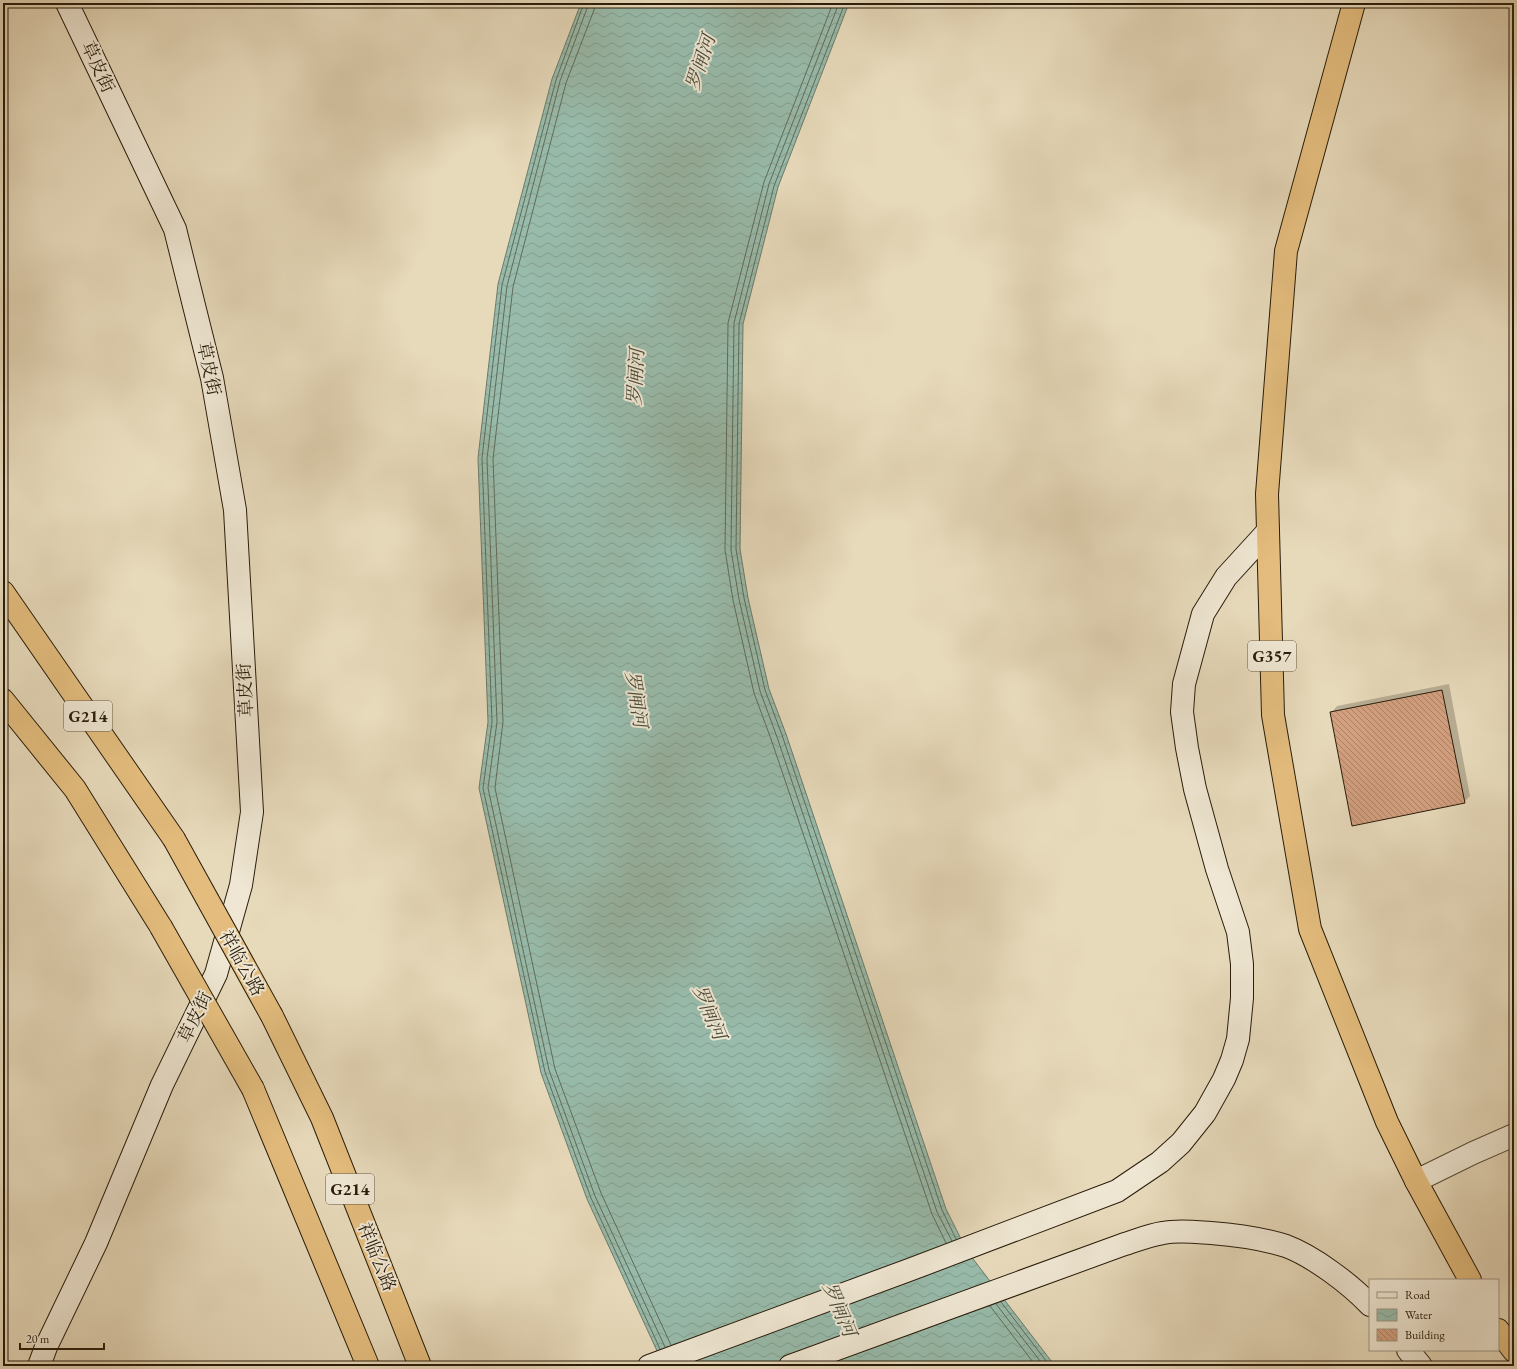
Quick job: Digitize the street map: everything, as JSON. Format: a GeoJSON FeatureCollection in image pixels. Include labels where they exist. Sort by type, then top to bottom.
{"type":"FeatureCollection","features":[{"type":"Feature","properties":{"kind":"highway","name":"G357"},"geometry":{"type":"LineString","coordinates":[[1354,3],[1286,251],[1267,494],[1273,714],[1310,929],[1387,1122],[1416,1181],[1469,1279]]}},
{"type":"Feature","properties":{"kind":"highway","name":"祥临公路"},"geometry":{"type":"LineString","coordinates":[[3,592],[174,840],[272,1016],[322,1118],[420,1366]]}},
{"type":"Feature","properties":{"kind":"highway","name":"G214"},"geometry":{"type":"LineString","coordinates":[[3,700],[75,789],[161,927],[253,1089],[368,1366]]}},
{"type":"Feature","properties":{"kind":"highway"},"geometry":{"type":"LineString","coordinates":[[1499,1331],[1514,1351]]}},
{"type":"Feature","properties":{"kind":"main road","name":"草皮街"},"geometry":{"type":"LineString","coordinates":[[39,1366],[46,1347],[96,1243],[162,1085],[216,974],[242,885],[252,812],[235,510],[212,378],[175,229],[67,3]]}},
{"type":"Feature","properties":{"kind":"main road"},"geometry":{"type":"LineString","coordinates":[[649,1366],[902,1273],[1117,1191],[1160,1162],[1181,1143],[1205,1113],[1224,1079],[1232,1060],[1238,1039],[1242,998],[1242,964],[1238,932],[1217,869],[1195,789],[1182,712],[1184,684],[1203,614],[1226,577],[1268,531]]}},
{"type":"Feature","properties":{"kind":"main road"},"geometry":{"type":"LineString","coordinates":[[1416,1181],[1514,1135]]}},
{"type":"Feature","properties":{"kind":"main road"},"geometry":{"type":"LineString","coordinates":[[790,1366],[1153,1234],[1164,1232],[1224,1234],[1257,1238],[1287,1247],[1329,1271],[1369,1304]]}},
{"type":"Feature","properties":{"kind":"main road"},"geometry":{"type":"LineString","coordinates":[[1409,1351],[1421,1366]]}},
{"type":"Feature","properties":{"kind":"water","name":"罗闸河"},"geometry":{"type":"Polygon","coordinates":[[[581,3],[849,3],[778,187],[743,324],[740,549],[748,598],[769,689],[786,734],[946,1209],[967,1251],[1055,1366],[664,1366],[587,1199],[541,1073],[479,788],[488,722],[478,458],[498,284],[552,79],[581,3]]]}},
{"type":"Feature","properties":{"kind":"building"},"geometry":{"type":"Polygon","coordinates":[[[1442,690],[1465,803],[1352,826],[1330,712],[1442,690]]]}}]}
